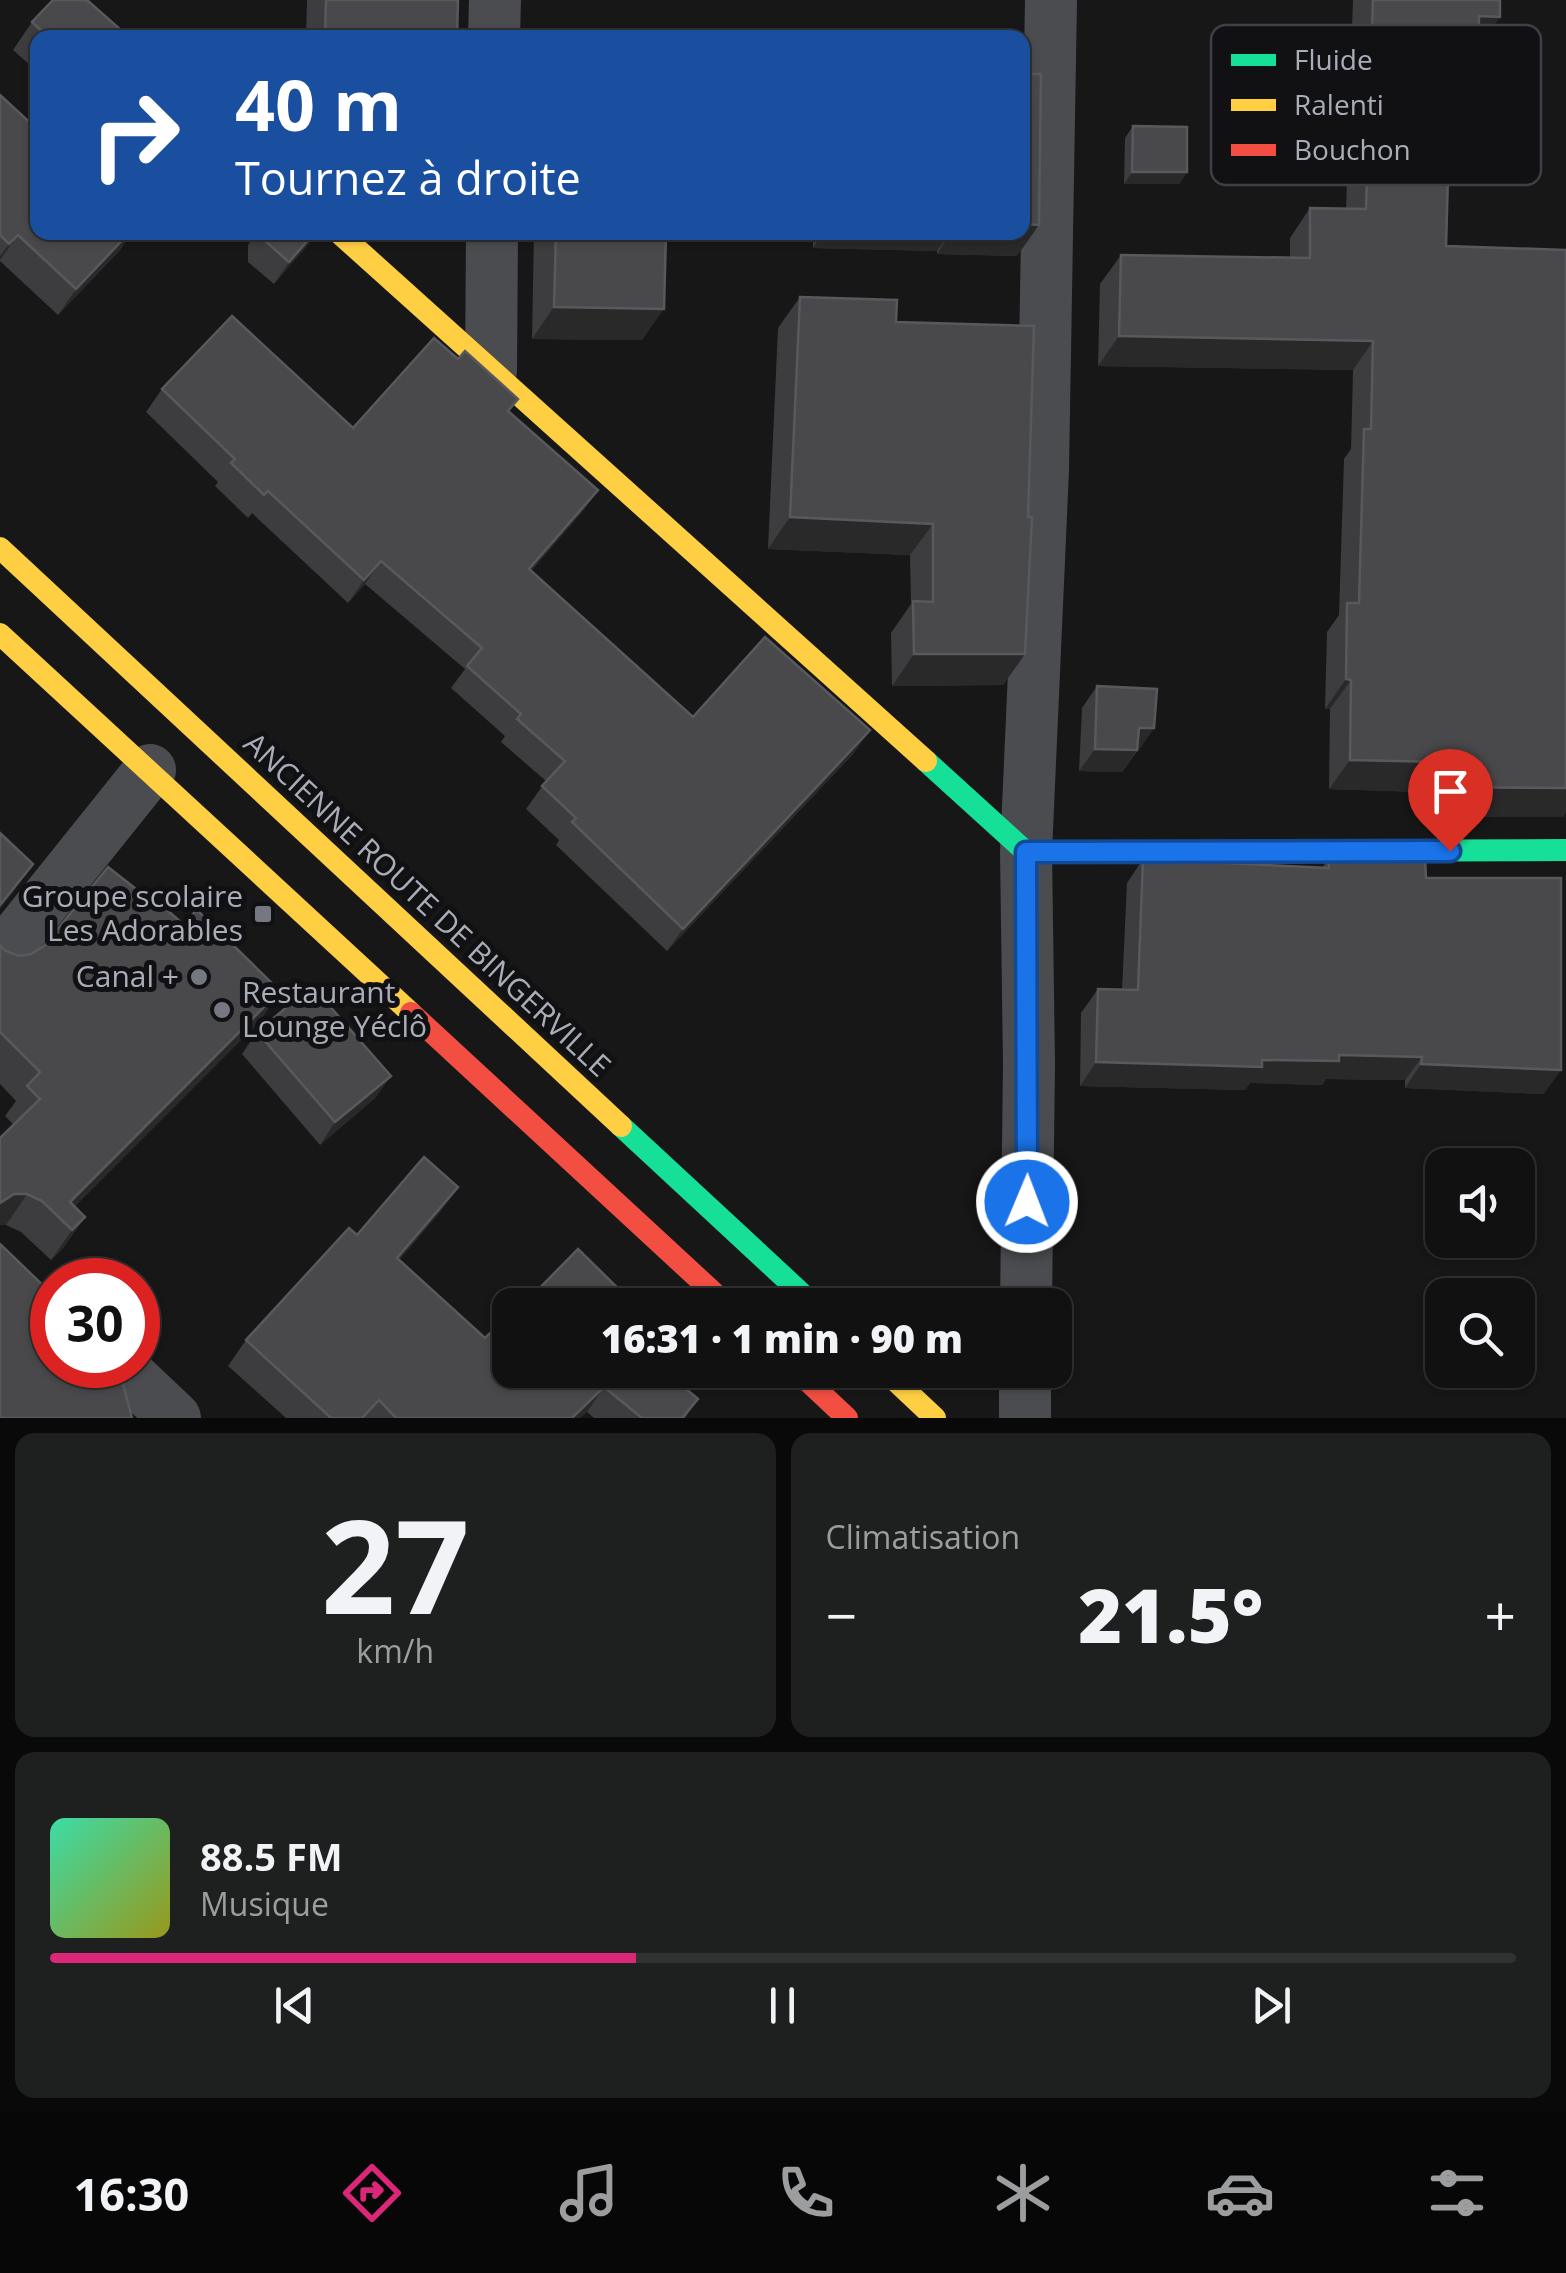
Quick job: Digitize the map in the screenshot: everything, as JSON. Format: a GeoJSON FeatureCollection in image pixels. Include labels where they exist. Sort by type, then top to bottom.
{"type":"FeatureCollection","features":[{"type":"Feature","properties":{"kind":"street"},"geometry":{"type":"LineString","coordinates":[[494,30],[495,0]]}},
{"type":"Feature","properties":{"kind":"street"},"geometry":{"type":"LineString","coordinates":[[1026,1288],[1026,852],[1044,470],[1051,0]]}},
{"type":"Feature","properties":{"kind":"street"},"geometry":{"type":"LineString","coordinates":[[347,240],[1026,852],[1566,850]]}},
{"type":"Feature","properties":{"kind":"street"},"geometry":{"type":"LineString","coordinates":[[491,371],[492,240]]}},
{"type":"Feature","properties":{"kind":"street","name":"ANCIENNE ROUTE DE BINGERVILLE"},"geometry":{"type":"LineString","coordinates":[[0,548],[796,1288]]}},
{"type":"Feature","properties":{"kind":"street"},"geometry":{"type":"LineString","coordinates":[[0,634],[709,1288]]}},
{"type":"Feature","properties":{"kind":"street"},"geometry":{"type":"LineString","coordinates":[[0,957],[150,770]]}},
{"type":"Feature","properties":{"kind":"street"},"geometry":{"type":"LineString","coordinates":[[143,1388],[175,1418]]}},
{"type":"Feature","properties":{"kind":"street"},"geometry":{"type":"LineString","coordinates":[[815,1388],[847,1418]]}},
{"type":"Feature","properties":{"kind":"street"},"geometry":{"type":"LineString","coordinates":[[903,1388],[935,1418]]}},
{"type":"Feature","properties":{"kind":"street"},"geometry":{"type":"LineString","coordinates":[[1025,1388],[1025,1418]]}},
{"type":"Feature","properties":{"kind":"building"},"geometry":{"type":"Polygon","coordinates":[[[53,0],[87,0],[121,30],[40,30],[32,22],[53,0]]]}},
{"type":"Feature","properties":{"kind":"building"},"geometry":{"type":"Polygon","coordinates":[[[326,0],[458,0],[457,30],[325,30],[326,0]]]}},
{"type":"Feature","properties":{"kind":"building"},"geometry":{"type":"Polygon","coordinates":[[[1373,0],[1500,0],[1500,17],[1479,16],[1479,25],[1372,25],[1373,0]]]}},
{"type":"Feature","properties":{"kind":"building"},"geometry":{"type":"Polygon","coordinates":[[[1030,74],[1041,74],[1039,225],[1030,224],[1030,74]]]}},
{"type":"Feature","properties":{"kind":"building"},"geometry":{"type":"Polygon","coordinates":[[[0,95],[30,123],[30,240],[122,240],[76,289],[18,235],[9,244],[0,235],[0,95]]]}},
{"type":"Feature","properties":{"kind":"building"},"geometry":{"type":"Polygon","coordinates":[[[1133,126],[1187,127],[1187,172],[1132,172],[1133,126]]]}},
{"type":"Feature","properties":{"kind":"building"},"geometry":{"type":"Polygon","coordinates":[[[1367,185],[1448,185],[1446,246],[1566,250],[1566,788],[1441,787],[1441,762],[1350,760],[1347,603],[1359,603],[1364,429],[1371,429],[1373,341],[1119,336],[1121,255],[1310,258],[1310,208],[1366,209],[1367,185]]]}},
{"type":"Feature","properties":{"kind":"building"},"geometry":{"type":"Polygon","coordinates":[[[264,240],[308,240],[289,262],[264,240]]]}},
{"type":"Feature","properties":{"kind":"building"},"geometry":{"type":"Polygon","coordinates":[[[556,240],[666,240],[664,309],[554,307],[556,240]]]}},
{"type":"Feature","properties":{"kind":"building"},"geometry":{"type":"Polygon","coordinates":[[[800,297],[897,300],[896,322],[1034,326],[1028,517],[1032,517],[1025,654],[914,654],[913,601],[933,602],[933,524],[790,517],[800,297]]]}},
{"type":"Feature","properties":{"kind":"building"},"geometry":{"type":"Polygon","coordinates":[[[232,316],[353,428],[434,338],[458,359],[465,351],[518,399],[508,411],[598,490],[529,569],[693,717],[765,637],[870,730],[683,929],[572,822],[576,818],[542,786],[565,761],[517,719],[521,714],[467,666],[482,648],[381,561],[364,580],[268,491],[264,495],[231,463],[235,459],[162,389],[232,316]]]}},
{"type":"Feature","properties":{"kind":"building"},"geometry":{"type":"Polygon","coordinates":[[[1097,686],[1157,689],[1154,728],[1139,728],[1137,750],[1095,749],[1097,686]]]}},
{"type":"Feature","properties":{"kind":"building"},"geometry":{"type":"Polygon","coordinates":[[[0,833],[33,864],[0,905],[0,833]]]}},
{"type":"Feature","properties":{"kind":"building"},"geometry":{"type":"Polygon","coordinates":[[[1425,858],[1426,878],[1561,878],[1561,1070],[1421,1064],[1422,1057],[1339,1055],[1339,1061],[1262,1060],[1262,1067],[1096,1062],[1098,989],[1138,990],[1143,859],[1329,868],[1328,859],[1425,858]]]}},
{"type":"Feature","properties":{"kind":"building"},"geometry":{"type":"Polygon","coordinates":[[[108,867],[145,896],[148,893],[183,924],[197,910],[280,991],[70,1202],[85,1217],[72,1230],[42,1201],[27,1194],[14,1194],[0,1203],[0,1138],[40,1099],[27,1086],[40,1072],[0,1032],[0,945],[18,956],[44,946],[108,867]]]}},
{"type":"Feature","properties":{"kind":"building"},"geometry":{"type":"Polygon","coordinates":[[[312,986],[391,1076],[335,1122],[257,1032],[312,986]]]}},
{"type":"Feature","properties":{"kind":"building"},"geometry":{"type":"Polygon","coordinates":[[[424,1157],[458,1187],[397,1258],[485,1338],[492,1331],[492,1388],[603,1388],[572,1418],[396,1418],[379,1400],[362,1418],[331,1418],[246,1340],[349,1228],[357,1235],[424,1157]]]}},
{"type":"Feature","properties":{"kind":"building"},"geometry":{"type":"Polygon","coordinates":[[[0,1244],[30,1273],[30,1388],[124,1388],[132,1418],[0,1418],[0,1244]]]}},
{"type":"Feature","properties":{"kind":"building"},"geometry":{"type":"Polygon","coordinates":[[[578,1249],[618,1288],[540,1288],[578,1249]]]}},
{"type":"Feature","properties":{"kind":"building"},"geometry":{"type":"Polygon","coordinates":[[[605,1388],[685,1388],[698,1399],[682,1418],[642,1418],[605,1388]]]}},
{"type":"Feature","properties":{"kind":"traffic: fast"},"geometry":{"type":"LineString","coordinates":[[926,761],[1026,852],[1566,850]]}},
{"type":"Feature","properties":{"kind":"traffic: fast"},"geometry":{"type":"LineString","coordinates":[[621,1126],[796,1288]]}},
{"type":"Feature","properties":{"kind":"traffic: slow"},"geometry":{"type":"LineString","coordinates":[[347,240],[926,761]]}},
{"type":"Feature","properties":{"kind":"traffic: slow"},"geometry":{"type":"LineString","coordinates":[[0,548],[621,1126]]}},
{"type":"Feature","properties":{"kind":"traffic: slow"},"geometry":{"type":"LineString","coordinates":[[0,634],[411,1013]]}},
{"type":"Feature","properties":{"kind":"traffic: slow"},"geometry":{"type":"LineString","coordinates":[[903,1388],[935,1418]]}},
{"type":"Feature","properties":{"kind":"traffic: jam"},"geometry":{"type":"LineString","coordinates":[[411,1013],[709,1288]]}},
{"type":"Feature","properties":{"kind":"traffic: jam"},"geometry":{"type":"LineString","coordinates":[[815,1388],[847,1418]]}},
{"type":"Feature","properties":{"kind":"place","name":"Groupe scolaire Les Adorables"},"geometry":{"type":"Point","coordinates":[263,914]}},
{"type":"Feature","properties":{"kind":"place","name":"Canal +"},"geometry":{"type":"Point","coordinates":[199,977]}},
{"type":"Feature","properties":{"kind":"place","name":"Restaurant Lounge Yéclô"},"geometry":{"type":"Point","coordinates":[222,1010]}},
{"type":"Feature","properties":{"kind":"route"},"geometry":{"type":"LineString","coordinates":[[1027,1202],[1026,852],[1450,851]]}}]}
